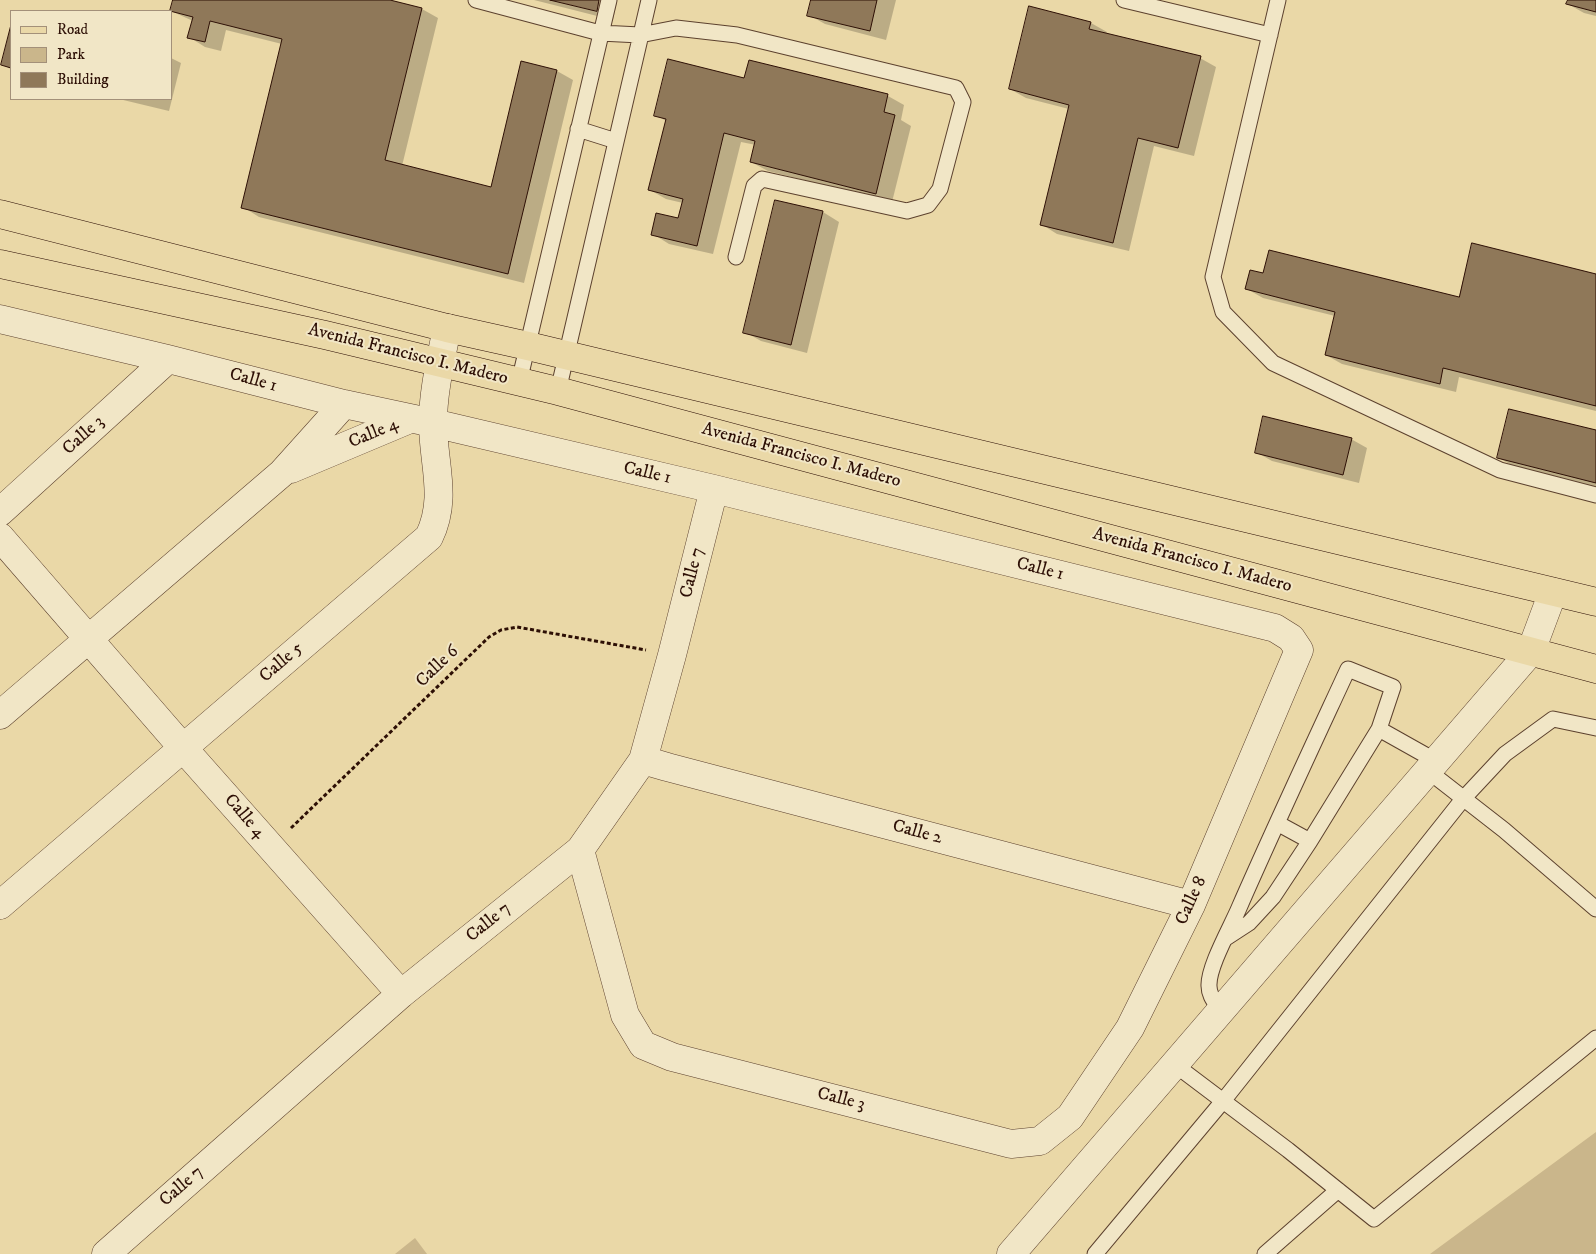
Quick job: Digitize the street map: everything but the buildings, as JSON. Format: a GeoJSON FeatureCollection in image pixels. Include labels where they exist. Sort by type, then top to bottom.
{"type":"FeatureCollection","features":[{"type":"Feature","properties":{"kind":"main road","name":"Avenida Francisco I. Madero"},"geometry":{"type":"LineString","coordinates":[[0,214],[448,328],[1596,602]]}},
{"type":"Feature","properties":{"kind":"main road","name":"Avenida Francisco I. Madero"},"geometry":{"type":"LineString","coordinates":[[0,264],[315,332],[558,391],[1596,669]]}},
{"type":"Feature","properties":{"kind":"street","name":"Calle 1"},"geometry":{"type":"LineString","coordinates":[[1,320],[168,359],[344,404],[714,489],[1275,628],[1291,638]]}},
{"type":"Feature","properties":{"kind":"street","name":"Calle 5"},"geometry":{"type":"LineString","coordinates":[[0,905],[429,537],[436,523],[439,502],[421,421],[436,387],[448,328]]}},
{"type":"Feature","properties":{"kind":"street","name":"Calle 3"},"geometry":{"type":"LineString","coordinates":[[0,512],[168,359]]}},
{"type":"Feature","properties":{"kind":"street","name":"Calle 4"},"geometry":{"type":"LineString","coordinates":[[0,715],[282,473],[344,404]]}},
{"type":"Feature","properties":{"kind":"street","name":"Calle 4"},"geometry":{"type":"LineString","coordinates":[[282,473],[421,421]]}},
{"type":"Feature","properties":{"kind":"street","name":"Calle 7"},"geometry":{"type":"LineString","coordinates":[[106,1254],[401,994],[580,850],[642,760],[672,655],[714,489]]}},
{"type":"Feature","properties":{"kind":"street","name":"Calle 4"},"geometry":{"type":"LineString","coordinates":[[0,536],[183,748],[401,994]]}},
{"type":"Feature","properties":{"kind":"street"},"geometry":{"type":"LineString","coordinates":[[1010,1254],[1531,651],[1553,592]]}},
{"type":"Feature","properties":{"kind":"street","name":"Calle 8"},"geometry":{"type":"LineString","coordinates":[[1040,1141],[1070,1117],[1130,1028],[1191,905],[1299,650],[1291,638]]}},
{"type":"Feature","properties":{"kind":"street","name":"Calle 2"},"geometry":{"type":"LineString","coordinates":[[642,760],[1191,905]]}},
{"type":"Feature","properties":{"kind":"street","name":"Calle 3"},"geometry":{"type":"LineString","coordinates":[[580,850],[625,1016],[644,1045],[672,1057],[1011,1144],[1040,1141]]}},
{"type":"Feature","properties":{"kind":"lane"},"geometry":{"type":"LineString","coordinates":[[476,0],[600,33],[640,35],[676,28],[737,35],[956,88],[963,102],[940,189],[928,205],[907,211],[762,179],[754,186],[736,257]]}},
{"type":"Feature","properties":{"kind":"lane"},"geometry":{"type":"LineString","coordinates":[[519,382],[609,0]]}},
{"type":"Feature","properties":{"kind":"lane"},"geometry":{"type":"LineString","coordinates":[[558,391],[649,0]]}},
{"type":"Feature","properties":{"kind":"lane"},"geometry":{"type":"LineString","coordinates":[[1124,0],[1270,35]]}},
{"type":"Feature","properties":{"kind":"lane"},"geometry":{"type":"LineString","coordinates":[[1278,0],[1213,277],[1223,312],[1273,363],[1500,470],[1596,495]]}},
{"type":"Feature","properties":{"kind":"lane"},"geometry":{"type":"LineString","coordinates":[[578,130],[616,141]]}},
{"type":"Feature","properties":{"kind":"lane"},"geometry":{"type":"LineString","coordinates":[[1220,1010],[1211,996],[1209,986],[1212,969],[1277,823],[1348,669],[1393,686],[1379,729],[1310,841],[1272,897],[1249,922],[1226,938]]}},
{"type":"Feature","properties":{"kind":"lane"},"geometry":{"type":"LineString","coordinates":[[1095,1254],[1223,1101],[1463,799],[1505,754],[1554,719],[1596,728]]}},
{"type":"Feature","properties":{"kind":"lane"},"geometry":{"type":"LineString","coordinates":[[1379,729],[1432,766],[1463,799],[1504,830],[1596,909]]}},
{"type":"Feature","properties":{"kind":"lane"},"geometry":{"type":"LineString","coordinates":[[1277,823],[1310,841]]}},
{"type":"Feature","properties":{"kind":"lane"},"geometry":{"type":"LineString","coordinates":[[1174,1064],[1374,1219],[1596,1038]]}},
{"type":"Feature","properties":{"kind":"lane"},"geometry":{"type":"LineString","coordinates":[[1264,1254],[1338,1190]]}},
{"type":"Feature","properties":{"kind":"path","name":"Calle 6"},"geometry":{"type":"LineString","coordinates":[[271,848],[489,637],[501,630],[517,627],[672,655]]}},
{"type":"Feature","properties":{"kind":"green space"},"geometry":{"type":"Polygon","coordinates":[[[1596,1132],[1596,1254],[1430,1254],[1596,1132]]]}},
{"type":"Feature","properties":{"kind":"green space"},"geometry":{"type":"Polygon","coordinates":[[[415,1238],[427,1254],[395,1254],[415,1238]]]}}]}
